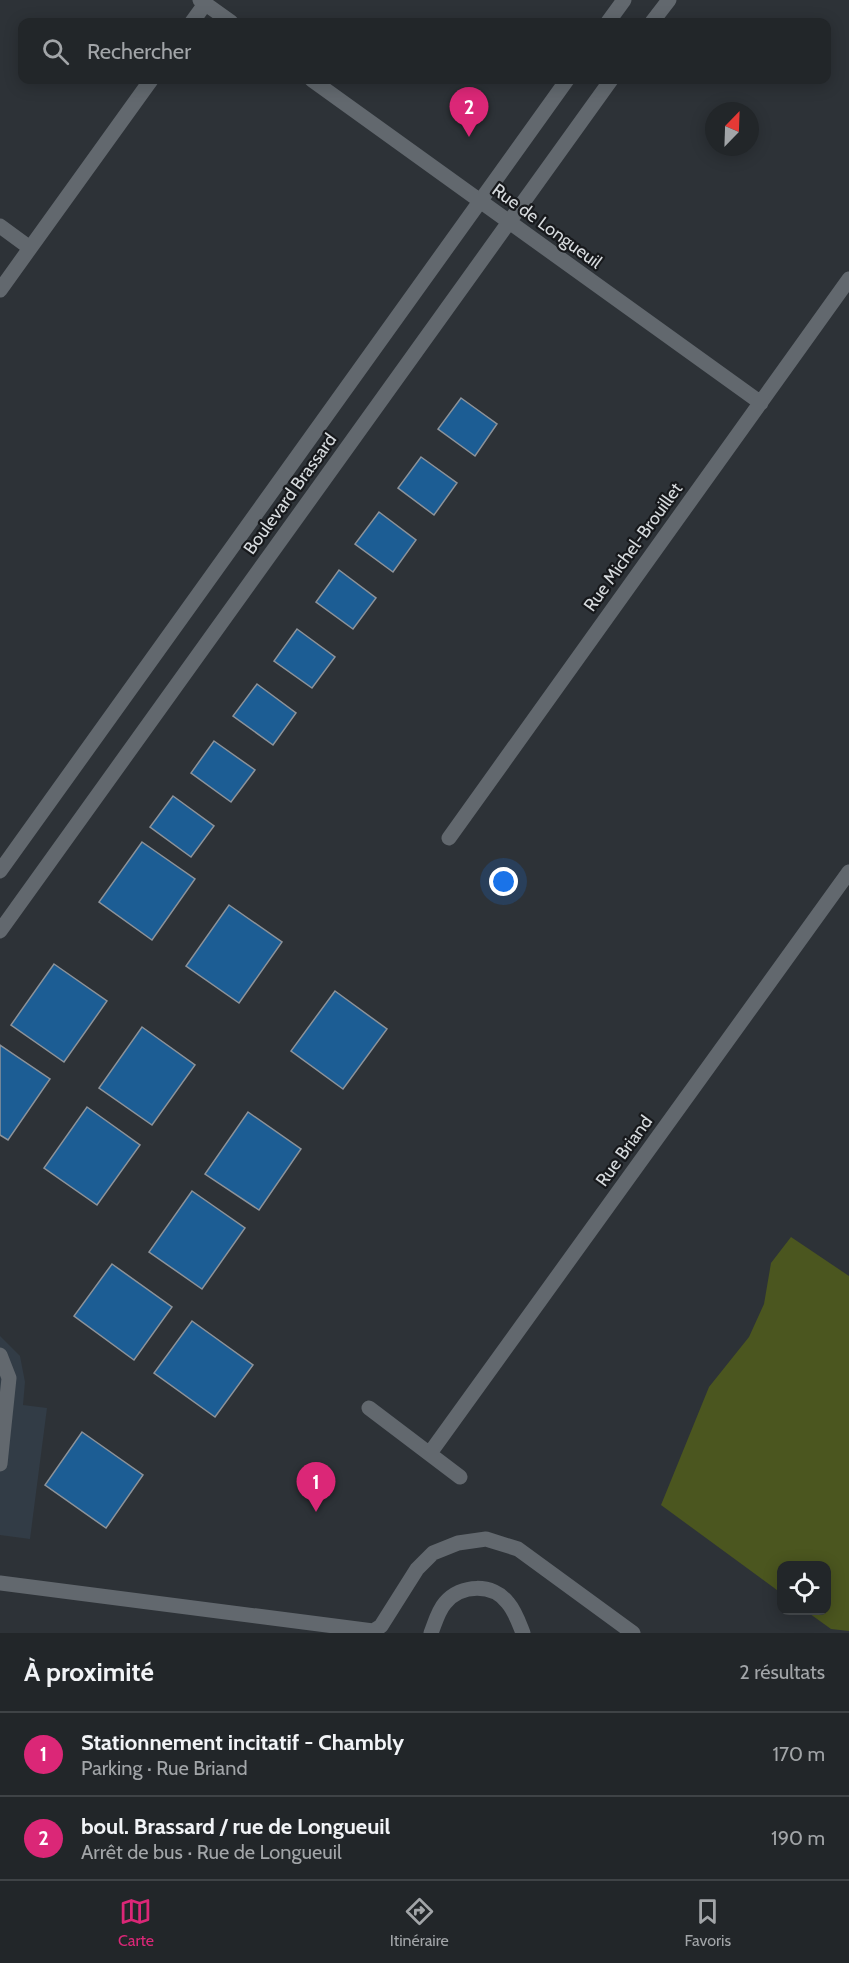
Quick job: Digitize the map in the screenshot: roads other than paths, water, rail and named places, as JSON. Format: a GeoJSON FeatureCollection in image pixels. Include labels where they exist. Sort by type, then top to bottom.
{"type":"FeatureCollection","features":[{"type":"Feature","properties":{"kind":"street"},"geometry":{"type":"LineString","coordinates":[[611,18],[624,0]]}},
{"type":"Feature","properties":{"kind":"street"},"geometry":{"type":"LineString","coordinates":[[655,18],[669,0]]}},
{"type":"Feature","properties":{"kind":"street"},"geometry":{"type":"LineString","coordinates":[[194,18],[202,2],[225,18]]}},
{"type":"Feature","properties":{"kind":"street"},"geometry":{"type":"LineString","coordinates":[[0,290],[148,84]]}},
{"type":"Feature","properties":{"kind":"street","name":"Rue de Longueuil"},"geometry":{"type":"LineString","coordinates":[[318,84],[760,403]]}},
{"type":"Feature","properties":{"kind":"street","name":"Boulevard Brassard"},"geometry":{"type":"LineString","coordinates":[[0,871],[564,84]]}},
{"type":"Feature","properties":{"kind":"street","name":"Boulevard Brassard"},"geometry":{"type":"LineString","coordinates":[[0,931],[608,84]]}},
{"type":"Feature","properties":{"kind":"street"},"geometry":{"type":"LineString","coordinates":[[0,226],[30,248]]}},
{"type":"Feature","properties":{"kind":"street","name":"Rue Michel-Brouillet"},"geometry":{"type":"LineString","coordinates":[[449,838],[849,279]]}},
{"type":"Feature","properties":{"kind":"street","name":"Rue Briand"},"geometry":{"type":"LineString","coordinates":[[430,1454],[849,872]]}},
{"type":"Feature","properties":{"kind":"street"},"geometry":{"type":"LineString","coordinates":[[0,1355],[9,1378],[4,1400],[0,1464]]}},
{"type":"Feature","properties":{"kind":"street"},"geometry":{"type":"LineString","coordinates":[[369,1408],[460,1477]]}},
{"type":"Feature","properties":{"kind":"street"},"geometry":{"type":"LineString","coordinates":[[0,1583],[372,1631],[381,1626],[417,1569],[433,1552],[468,1540],[486,1539],[518,1549],[633,1633]]}},
{"type":"Feature","properties":{"kind":"street"},"geometry":{"type":"LineString","coordinates":[[431,1633],[444,1604],[453,1595],[478,1588],[501,1596],[508,1602],[522,1633]]}},
{"type":"Feature","properties":{"kind":"place","name":"boul. Brassard / rue de Longueuil"},"geometry":{"type":"Point","coordinates":[469,137]}},
{"type":"Feature","properties":{"kind":"place","name":"Stationnement incitatif - Chambly"},"geometry":{"type":"Point","coordinates":[316,1512]}}]}
